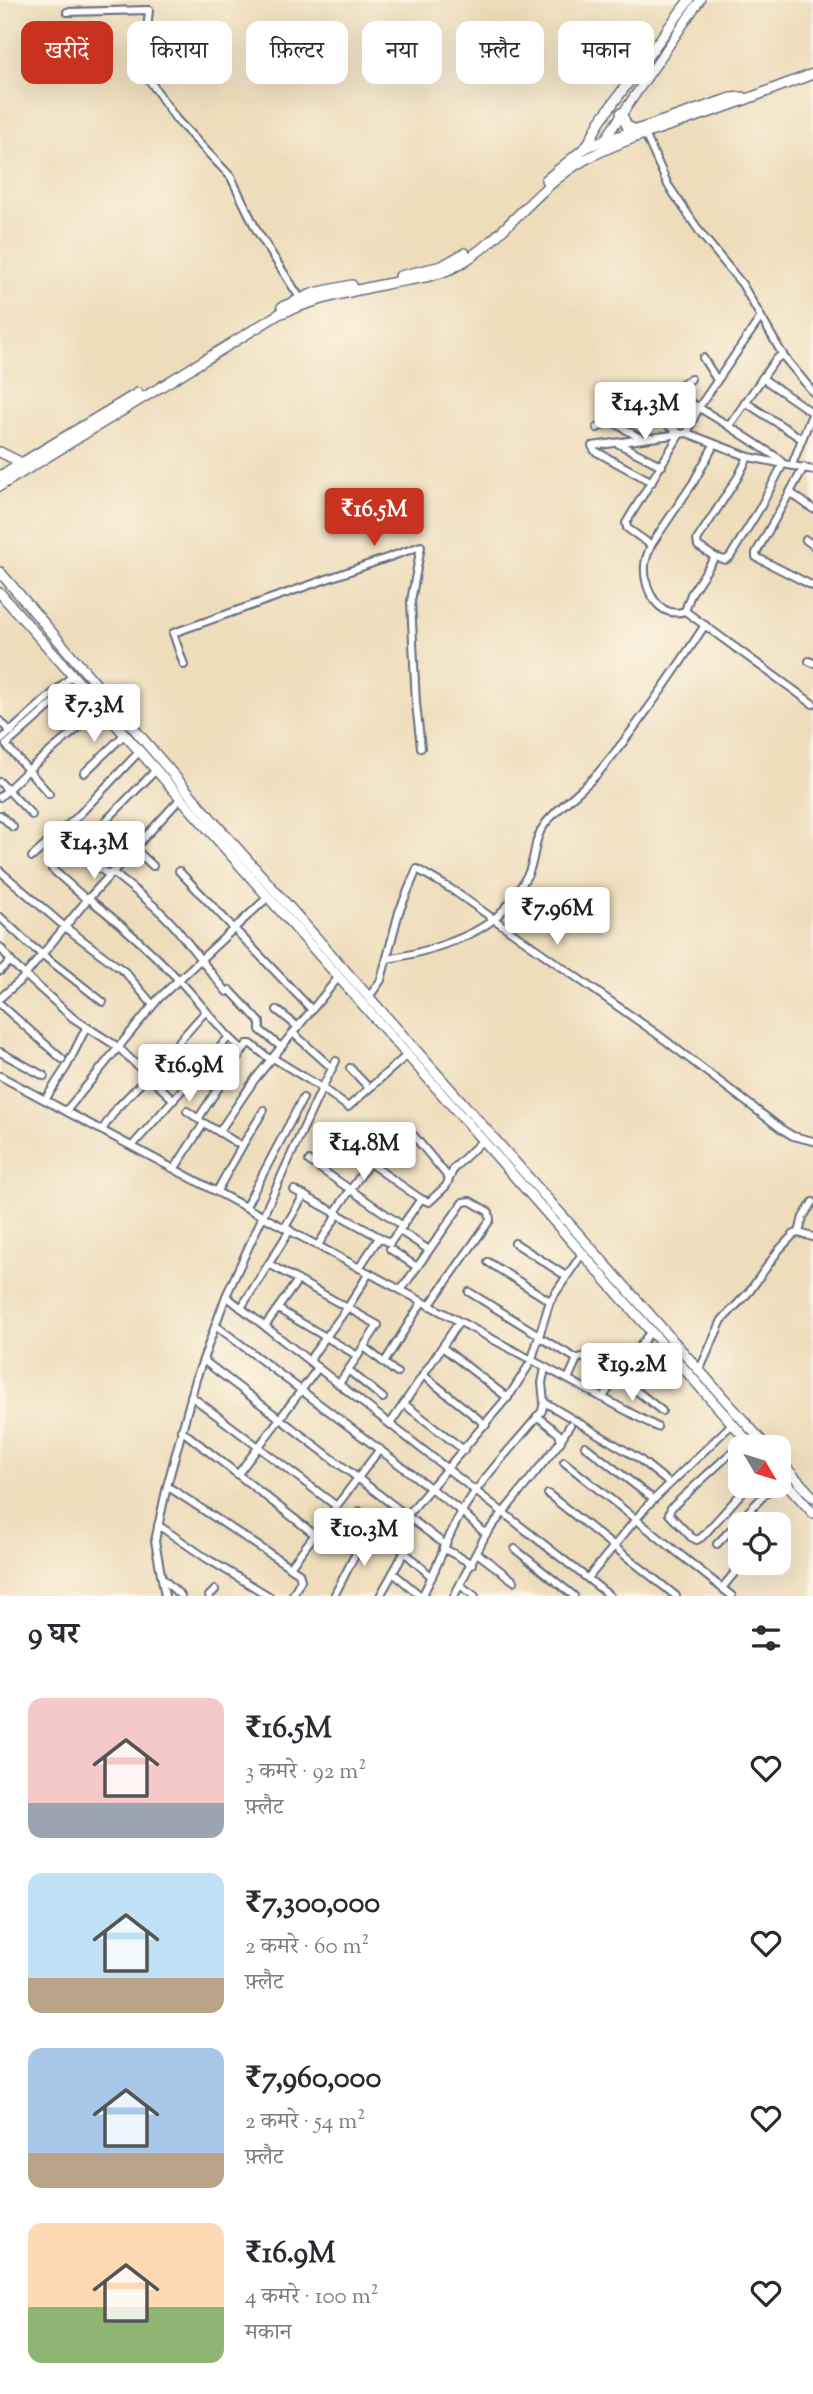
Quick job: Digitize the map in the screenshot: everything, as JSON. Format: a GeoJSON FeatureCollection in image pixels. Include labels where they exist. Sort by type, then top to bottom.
{"type":"FeatureCollection","features":[{"type":"Feature","properties":{"kind":"main road"},"geometry":{"type":"LineString","coordinates":[[584,160],[586,148],[600,121],[689,0]]}},
{"type":"Feature","properties":{"kind":"main road"},"geometry":{"type":"LineString","coordinates":[[599,153],[621,113],[700,0]]}},
{"type":"Feature","properties":{"kind":"main road"},"geometry":{"type":"LineString","coordinates":[[0,476],[214,346],[300,298],[334,288],[417,273],[452,260],[475,247],[542,183],[586,148],[604,140],[641,132],[734,104],[813,74]]}},
{"type":"Feature","properties":{"kind":"main road"},"geometry":{"type":"LineString","coordinates":[[621,113],[627,126],[641,132]]}},
{"type":"Feature","properties":{"kind":"main road"},"geometry":{"type":"LineString","coordinates":[[0,485],[279,314],[317,299],[422,278],[457,265],[493,237],[548,185],[584,160],[641,132]]}},
{"type":"Feature","properties":{"kind":"main road"},"geometry":{"type":"LineString","coordinates":[[0,452],[22,463]]}},
{"type":"Feature","properties":{"kind":"main road"},"geometry":{"type":"LineString","coordinates":[[0,572],[110,704],[756,1435]]}},
{"type":"Feature","properties":{"kind":"main road"},"geometry":{"type":"LineString","coordinates":[[0,593],[742,1435]]}},
{"type":"Feature","properties":{"kind":"main road"},"geometry":{"type":"LineString","coordinates":[[791,1473],[813,1497]]}},
{"type":"Feature","properties":{"kind":"main road"},"geometry":{"type":"LineString","coordinates":[[791,1490],[813,1513]]}},
{"type":"Feature","properties":{"kind":"street"},"geometry":{"type":"LineString","coordinates":[[66,12],[149,10],[143,71],[176,119],[231,177],[257,232],[300,298]]}},
{"type":"Feature","properties":{"kind":"street"},"geometry":{"type":"LineString","coordinates":[[641,132],[668,185],[702,235],[742,284],[783,354],[813,392]]}},
{"type":"Feature","properties":{"kind":"street"},"geometry":{"type":"LineString","coordinates":[[651,545],[627,528],[626,523],[699,407],[761,317]]}},
{"type":"Feature","properties":{"kind":"street"},"geometry":{"type":"LineString","coordinates":[[729,426],[775,360],[783,354]]}},
{"type":"Feature","properties":{"kind":"street"},"geometry":{"type":"LineString","coordinates":[[704,358],[717,380]]}},
{"type":"Feature","properties":{"kind":"street"},"geometry":{"type":"LineString","coordinates":[[762,378],[813,412],[809,431],[802,439],[792,465]]}},
{"type":"Feature","properties":{"kind":"street"},"geometry":{"type":"LineString","coordinates":[[597,428],[691,379]]}},
{"type":"Feature","properties":{"kind":"street"},"geometry":{"type":"LineString","coordinates":[[670,390],[778,458],[783,464]]}},
{"type":"Feature","properties":{"kind":"street"},"geometry":{"type":"LineString","coordinates":[[746,402],[802,439]]}},
{"type":"Feature","properties":{"kind":"street"},"geometry":{"type":"LineString","coordinates":[[642,405],[684,434],[748,457],[813,470]]}},
{"type":"Feature","properties":{"kind":"street"},"geometry":{"type":"LineString","coordinates":[[611,421],[642,439]]}},
{"type":"Feature","properties":{"kind":"street"},"geometry":{"type":"LineString","coordinates":[[652,482],[591,447],[684,434]]}},
{"type":"Feature","properties":{"kind":"street"},"geometry":{"type":"LineString","coordinates":[[615,443],[662,466]]}},
{"type":"Feature","properties":{"kind":"street"},"geometry":{"type":"LineString","coordinates":[[713,445],[693,482],[651,545],[644,567],[651,594],[665,612],[675,615],[685,611],[691,594],[715,557]]}},
{"type":"Feature","properties":{"kind":"street"},"geometry":{"type":"LineString","coordinates":[[748,457],[738,477],[696,540],[698,546],[724,560],[730,557],[783,464]]}},
{"type":"Feature","properties":{"kind":"street"},"geometry":{"type":"LineString","coordinates":[[804,467],[756,557],[813,586]]}},
{"type":"Feature","properties":{"kind":"street"},"geometry":{"type":"LineString","coordinates":[[791,493],[813,509]]}},
{"type":"Feature","properties":{"kind":"street"},"geometry":{"type":"LineString","coordinates":[[806,540],[813,545]]}},
{"type":"Feature","properties":{"kind":"street"},"geometry":{"type":"LineString","coordinates":[[184,665],[173,634],[421,546],[411,601],[421,748]]}},
{"type":"Feature","properties":{"kind":"street"},"geometry":{"type":"LineString","coordinates":[[685,611],[813,704]]}},
{"type":"Feature","properties":{"kind":"street"},"geometry":{"type":"LineString","coordinates":[[387,960],[426,951],[494,920],[525,880],[531,867],[536,837],[544,825],[582,791],[638,723],[705,625]]}},
{"type":"Feature","properties":{"kind":"street"},"geometry":{"type":"LineString","coordinates":[[2,745],[11,732],[72,676]]}},
{"type":"Feature","properties":{"kind":"street"},"geometry":{"type":"LineString","coordinates":[[2,745],[66,692],[82,687]]}},
{"type":"Feature","properties":{"kind":"street"},"geometry":{"type":"LineString","coordinates":[[0,797],[101,709]]}},
{"type":"Feature","properties":{"kind":"street"},"geometry":{"type":"LineString","coordinates":[[0,721],[11,732]]}},
{"type":"Feature","properties":{"kind":"street"},"geometry":{"type":"LineString","coordinates":[[84,773],[124,735]]}},
{"type":"Feature","properties":{"kind":"street"},"geometry":{"type":"LineString","coordinates":[[2,745],[49,794]]}},
{"type":"Feature","properties":{"kind":"street"},"geometry":{"type":"LineString","coordinates":[[32,857],[77,817],[139,752]]}},
{"type":"Feature","properties":{"kind":"street"},"geometry":{"type":"LineString","coordinates":[[112,872],[109,875],[73,854],[155,771]]}},
{"type":"Feature","properties":{"kind":"street"},"geometry":{"type":"LineString","coordinates":[[0,782],[32,815]]}},
{"type":"Feature","properties":{"kind":"street"},"geometry":{"type":"LineString","coordinates":[[0,998],[25,975],[88,899],[180,799]]}},
{"type":"Feature","properties":{"kind":"street"},"geometry":{"type":"LineString","coordinates":[[0,815],[13,827]]}},
{"type":"Feature","properties":{"kind":"street"},"geometry":{"type":"LineString","coordinates":[[134,848],[153,866]]}},
{"type":"Feature","properties":{"kind":"street"},"geometry":{"type":"LineString","coordinates":[[52,869],[117,921],[180,979],[243,1050]]}},
{"type":"Feature","properties":{"kind":"street"},"geometry":{"type":"LineString","coordinates":[[369,997],[381,980],[399,912],[416,869],[451,889],[657,1034],[783,1130],[793,1136],[813,1141]]}},
{"type":"Feature","properties":{"kind":"street"},"geometry":{"type":"LineString","coordinates":[[0,871],[65,927],[125,972],[153,1005]]}},
{"type":"Feature","properties":{"kind":"street"},"geometry":{"type":"LineString","coordinates":[[179,871],[312,1010]]}},
{"type":"Feature","properties":{"kind":"street"},"geometry":{"type":"LineString","coordinates":[[112,872],[175,927],[200,961],[260,1022],[260,1030],[281,1047]]}},
{"type":"Feature","properties":{"kind":"street"},"geometry":{"type":"LineString","coordinates":[[65,1111],[153,1005],[267,898]]}},
{"type":"Feature","properties":{"kind":"street"},"geometry":{"type":"LineString","coordinates":[[0,917],[42,955],[103,1002]]}},
{"type":"Feature","properties":{"kind":"street"},"geometry":{"type":"LineString","coordinates":[[0,947],[10,961],[73,1018],[118,1047],[174,1100]]}},
{"type":"Feature","properties":{"kind":"street"},"geometry":{"type":"LineString","coordinates":[[1,969],[10,961]]}},
{"type":"Feature","properties":{"kind":"street"},"geometry":{"type":"LineString","coordinates":[[219,1132],[281,1047],[338,978]]}},
{"type":"Feature","properties":{"kind":"street"},"geometry":{"type":"LineString","coordinates":[[0,1004],[62,1059]]}},
{"type":"Feature","properties":{"kind":"street"},"geometry":{"type":"LineString","coordinates":[[165,1596],[155,1550],[158,1525],[191,1396],[226,1296],[334,1065],[277,1010]]}},
{"type":"Feature","properties":{"kind":"street"},"geometry":{"type":"LineString","coordinates":[[102,1130],[117,1108],[206,1011]]}},
{"type":"Feature","properties":{"kind":"street"},"geometry":{"type":"LineString","coordinates":[[45,1100],[67,1066],[86,1028]]}},
{"type":"Feature","properties":{"kind":"street"},"geometry":{"type":"LineString","coordinates":[[132,1146],[229,1037]]}},
{"type":"Feature","properties":{"kind":"street"},"geometry":{"type":"LineString","coordinates":[[175,1168],[247,1044],[322,1088],[348,1107],[407,1055]]}},
{"type":"Feature","properties":{"kind":"street"},"geometry":{"type":"LineString","coordinates":[[0,1052],[44,1076]]}},
{"type":"Feature","properties":{"kind":"street"},"geometry":{"type":"LineString","coordinates":[[350,1068],[369,1088]]}},
{"type":"Feature","properties":{"kind":"street"},"geometry":{"type":"LineString","coordinates":[[0,1076],[657,1427]]}},
{"type":"Feature","properties":{"kind":"street"},"geometry":{"type":"LineString","coordinates":[[246,1206],[303,1098]]}},
{"type":"Feature","properties":{"kind":"street"},"geometry":{"type":"LineString","coordinates":[[217,1191],[264,1110]]}},
{"type":"Feature","properties":{"kind":"street"},"geometry":{"type":"LineString","coordinates":[[187,1111],[242,1146]]}},
{"type":"Feature","properties":{"kind":"street"},"geometry":{"type":"LineString","coordinates":[[329,1135],[426,1202],[433,1200],[446,1186],[454,1168],[482,1141]]}},
{"type":"Feature","properties":{"kind":"street"},"geometry":{"type":"LineString","coordinates":[[414,1136],[449,1178]]}},
{"type":"Feature","properties":{"kind":"street"},"geometry":{"type":"LineString","coordinates":[[309,1161],[351,1189],[429,1250]]}},
{"type":"Feature","properties":{"kind":"street"},"geometry":{"type":"LineString","coordinates":[[318,1245],[370,1162]]}},
{"type":"Feature","properties":{"kind":"street"},"geometry":{"type":"LineString","coordinates":[[294,1190],[390,1244],[421,1199]]}},
{"type":"Feature","properties":{"kind":"street"},"geometry":{"type":"LineString","coordinates":[[241,1308],[269,1264],[304,1195]]}},
{"type":"Feature","properties":{"kind":"street"},"geometry":{"type":"LineString","coordinates":[[384,1363],[490,1220],[491,1215],[466,1200],[401,1290]]}},
{"type":"Feature","properties":{"kind":"street"},"geometry":{"type":"LineString","coordinates":[[799,1233],[803,1217],[813,1202]]}},
{"type":"Feature","properties":{"kind":"street"},"geometry":{"type":"LineString","coordinates":[[699,1371],[722,1320],[749,1292],[778,1251],[794,1234],[813,1237]]}},
{"type":"Feature","properties":{"kind":"street"},"geometry":{"type":"LineString","coordinates":[[359,1268],[379,1238]]}},
{"type":"Feature","properties":{"kind":"street"},"geometry":{"type":"LineString","coordinates":[[515,1243],[566,1276]]}},
{"type":"Feature","properties":{"kind":"street"},"geometry":{"type":"LineString","coordinates":[[390,1249],[417,1268]]}},
{"type":"Feature","properties":{"kind":"street"},"geometry":{"type":"LineString","coordinates":[[388,1538],[508,1398],[531,1362],[551,1301],[582,1254]]}},
{"type":"Feature","properties":{"kind":"street"},"geometry":{"type":"LineString","coordinates":[[488,1262],[551,1301]]}},
{"type":"Feature","properties":{"kind":"street"},"geometry":{"type":"LineString","coordinates":[[269,1264],[378,1325],[339,1384]]}},
{"type":"Feature","properties":{"kind":"street"},"geometry":{"type":"LineString","coordinates":[[311,1362],[312,1356],[369,1273]]}},
{"type":"Feature","properties":{"kind":"street"},"geometry":{"type":"LineString","coordinates":[[265,1326],[298,1280]]}},
{"type":"Feature","properties":{"kind":"street"},"geometry":{"type":"LineString","coordinates":[[469,1292],[577,1359],[582,1357],[618,1376],[662,1411]]}},
{"type":"Feature","properties":{"kind":"street"},"geometry":{"type":"LineString","coordinates":[[226,1296],[610,1596]]}},
{"type":"Feature","properties":{"kind":"street"},"geometry":{"type":"LineString","coordinates":[[278,1309],[358,1356]]}},
{"type":"Feature","properties":{"kind":"street"},"geometry":{"type":"LineString","coordinates":[[390,1424],[459,1322]]}},
{"type":"Feature","properties":{"kind":"street"},"geometry":{"type":"LineString","coordinates":[[215,1325],[462,1512],[486,1534]]}},
{"type":"Feature","properties":{"kind":"street"},"geometry":{"type":"LineString","coordinates":[[603,1398],[650,1331]]}},
{"type":"Feature","properties":{"kind":"street"},"geometry":{"type":"LineString","coordinates":[[364,1347],[397,1373]]}},
{"type":"Feature","properties":{"kind":"street"},"geometry":{"type":"LineString","coordinates":[[442,1347],[508,1398]]}},
{"type":"Feature","properties":{"kind":"street"},"geometry":{"type":"LineString","coordinates":[[568,1379],[577,1359]]}},
{"type":"Feature","properties":{"kind":"street"},"geometry":{"type":"LineString","coordinates":[[203,1360],[443,1546],[472,1564]]}},
{"type":"Feature","properties":{"kind":"street"},"geometry":{"type":"LineString","coordinates":[[393,1573],[422,1596],[443,1546],[462,1512],[537,1416],[544,1402],[541,1391],[545,1367]]}},
{"type":"Feature","properties":{"kind":"street"},"geometry":{"type":"LineString","coordinates":[[238,1474],[318,1368]]}},
{"type":"Feature","properties":{"kind":"street"},"geometry":{"type":"LineString","coordinates":[[348,1370],[383,1398]]}},
{"type":"Feature","properties":{"kind":"street"},"geometry":{"type":"LineString","coordinates":[[423,1376],[486,1425]]}},
{"type":"Feature","properties":{"kind":"street"},"geometry":{"type":"LineString","coordinates":[[191,1396],[335,1505]]}},
{"type":"Feature","properties":{"kind":"street"},"geometry":{"type":"LineString","coordinates":[[544,1402],[643,1461],[669,1483]]}},
{"type":"Feature","properties":{"kind":"street"},"geometry":{"type":"LineString","coordinates":[[404,1404],[464,1450]]}},
{"type":"Feature","properties":{"kind":"street"},"geometry":{"type":"LineString","coordinates":[[537,1416],[562,1438]]}},
{"type":"Feature","properties":{"kind":"street"},"geometry":{"type":"LineString","coordinates":[[588,1578],[653,1499],[732,1424]]}},
{"type":"Feature","properties":{"kind":"street"},"geometry":{"type":"LineString","coordinates":[[454,1596],[486,1534],[570,1425]]}},
{"type":"Feature","properties":{"kind":"street"},"geometry":{"type":"LineString","coordinates":[[181,1430],[314,1534]]}},
{"type":"Feature","properties":{"kind":"street"},"geometry":{"type":"LineString","coordinates":[[585,1446],[653,1499]]}},
{"type":"Feature","properties":{"kind":"street"},"geometry":{"type":"LineString","coordinates":[[290,1567],[380,1449]]}},
{"type":"Feature","properties":{"kind":"street"},"geometry":{"type":"LineString","coordinates":[[728,1456],[671,1508],[669,1514],[696,1540],[702,1537],[737,1498]]}},
{"type":"Feature","properties":{"kind":"street"},"geometry":{"type":"LineString","coordinates":[[564,1462],[732,1596]]}},
{"type":"Feature","properties":{"kind":"street"},"geometry":{"type":"LineString","coordinates":[[167,1486],[301,1576],[292,1596]]}},
{"type":"Feature","properties":{"kind":"street"},"geometry":{"type":"LineString","coordinates":[[548,1494],[676,1596]]}},
{"type":"Feature","properties":{"kind":"street"},"geometry":{"type":"LineString","coordinates":[[717,1544],[761,1498]]}},
{"type":"Feature","properties":{"kind":"street"},"geometry":{"type":"LineString","coordinates":[[359,1511],[432,1577]]}},
{"type":"Feature","properties":{"kind":"street"},"geometry":{"type":"LineString","coordinates":[[158,1525],[269,1596]]}},
{"type":"Feature","properties":{"kind":"street"},"geometry":{"type":"LineString","coordinates":[[334,1596],[358,1549],[376,1527]]}},
{"type":"Feature","properties":{"kind":"street"},"geometry":{"type":"LineString","coordinates":[[515,1549],[573,1596]]}},
{"type":"Feature","properties":{"kind":"street"},"geometry":{"type":"LineString","coordinates":[[380,1596],[404,1553]]}},
{"type":"Feature","properties":{"kind":"street"},"geometry":{"type":"LineString","coordinates":[[477,1553],[514,1581]]}},
{"type":"Feature","properties":{"kind":"street"},"geometry":{"type":"LineString","coordinates":[[722,1588],[733,1575]]}},
{"type":"Feature","properties":{"kind":"street"},"geometry":{"type":"LineString","coordinates":[[161,1578],[181,1596]]}},
{"type":"Feature","properties":{"kind":"street"},"geometry":{"type":"LineString","coordinates":[[461,1586],[475,1596]]}},
{"type":"Feature","properties":{"kind":"street"},"geometry":{"type":"LineString","coordinates":[[209,1596],[215,1590]]}}]}
